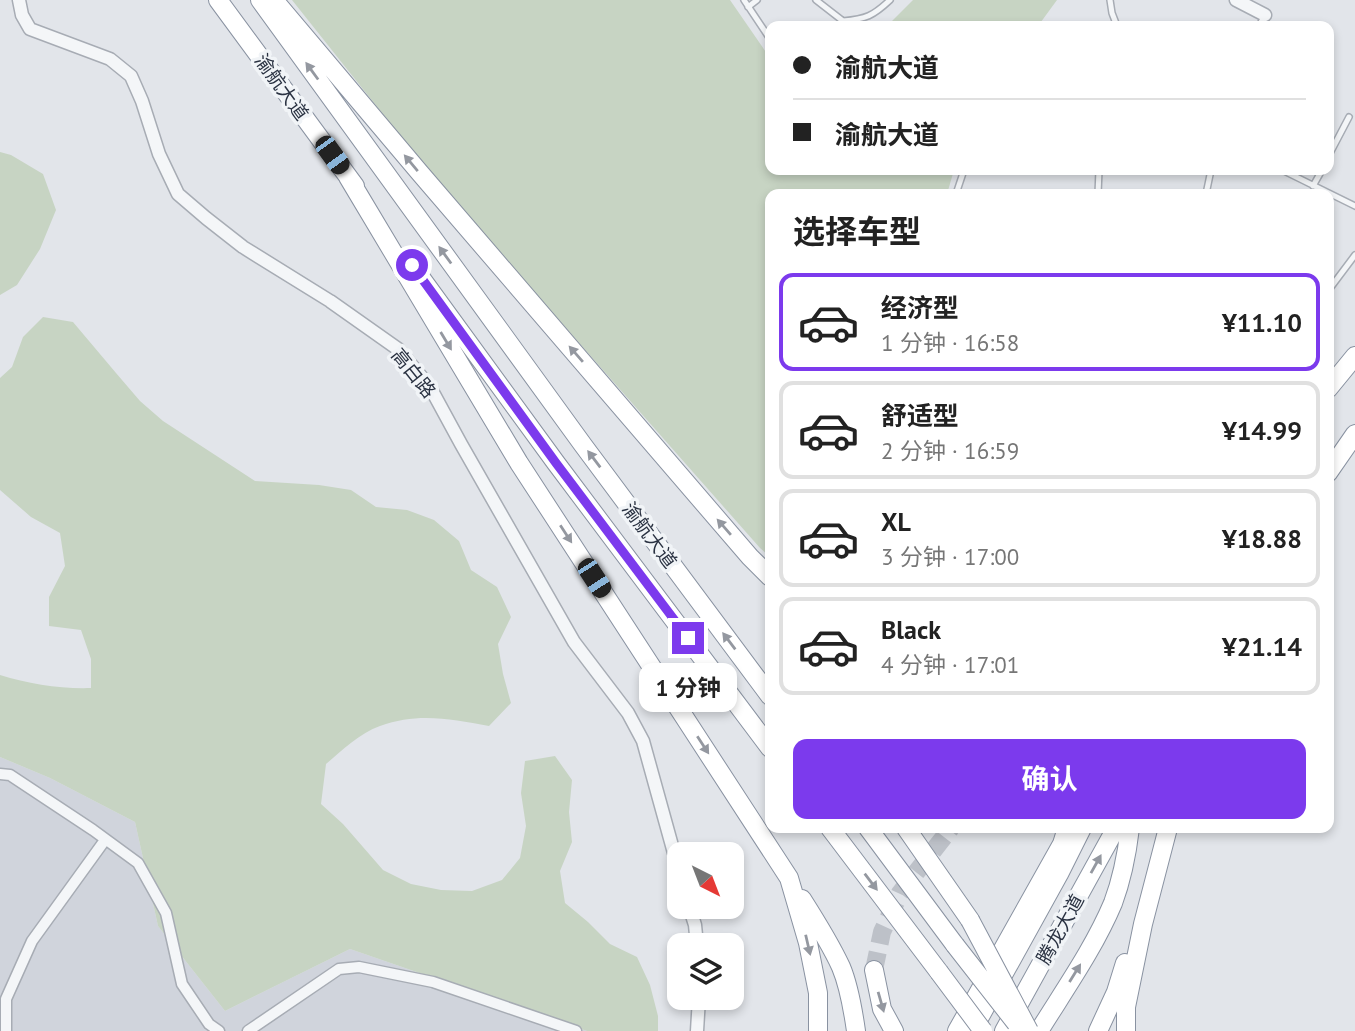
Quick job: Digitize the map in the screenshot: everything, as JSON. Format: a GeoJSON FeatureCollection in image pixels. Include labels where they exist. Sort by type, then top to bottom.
{"type":"FeatureCollection","features":[{"type":"Feature","properties":{"kind":"highway","name":"渝航大道"},"geometry":{"type":"LineString","coordinates":[[218,0],[548,452],[765,741]]}},
{"type":"Feature","properties":{"kind":"highway","name":"渝航大道"},"geometry":{"type":"LineString","coordinates":[[260,0],[583,445],[765,689]]}},
{"type":"Feature","properties":{"kind":"highway"},"geometry":{"type":"LineString","coordinates":[[274,0],[765,572]]}},
{"type":"Feature","properties":{"kind":"highway"},"geometry":{"type":"LineString","coordinates":[[348,177],[519,463],[824,935],[842,969],[856,1031]]}},
{"type":"Feature","properties":{"kind":"highway"},"geometry":{"type":"LineString","coordinates":[[1334,380],[1355,356]]}},
{"type":"Feature","properties":{"kind":"highway"},"geometry":{"type":"LineString","coordinates":[[1334,464],[1355,434]]}},
{"type":"Feature","properties":{"kind":"highway"},"geometry":{"type":"LineString","coordinates":[[834,833],[983,1031]]}},
{"type":"Feature","properties":{"kind":"highway"},"geometry":{"type":"LineString","coordinates":[[872,833],[1022,1031]]}},
{"type":"Feature","properties":{"kind":"highway"},"geometry":{"type":"LineString","coordinates":[[909,833],[970,920],[1030,1031]]}},
{"type":"Feature","properties":{"kind":"highway"},"geometry":{"type":"LineString","coordinates":[[957,1031],[1062,844],[1065,833]]}},
{"type":"Feature","properties":{"kind":"highway","name":"腾龙大道"},"geometry":{"type":"LineString","coordinates":[[972,1031],[1080,833]]}},
{"type":"Feature","properties":{"kind":"highway","name":"腾龙大道"},"geometry":{"type":"LineString","coordinates":[[1004,1031],[1113,833]]}},
{"type":"Feature","properties":{"kind":"highway"},"geometry":{"type":"LineString","coordinates":[[1039,1031],[1094,942],[1113,901],[1126,856],[1129,833]]}},
{"type":"Feature","properties":{"kind":"highway"},"geometry":{"type":"LineString","coordinates":[[1098,1031],[1115,992],[1166,834]]}},
{"type":"Feature","properties":{"kind":"highway"},"geometry":{"type":"LineString","coordinates":[[1126,1031],[1126,1007],[1140,936],[1166,834]]}},
{"type":"Feature","properties":{"kind":"highway"},"geometry":{"type":"LineString","coordinates":[[789,878],[808,943],[818,993],[818,1031]]}},
{"type":"Feature","properties":{"kind":"highway"},"geometry":{"type":"LineString","coordinates":[[874,970],[882,1009],[894,1031]]}},
{"type":"Feature","properties":{"kind":"street","name":"高白路"},"geometry":{"type":"LineString","coordinates":[[19,0],[22,15],[30,29],[110,59],[131,76],[159,154],[178,194],[243,247],[330,301],[398,349],[430,387],[574,642],[628,713],[643,741],[671,842]]}},
{"type":"Feature","properties":{"kind":"street"},"geometry":{"type":"LineString","coordinates":[[1236,0],[1262,20]]}},
{"type":"Feature","properties":{"kind":"street"},"geometry":{"type":"LineString","coordinates":[[0,774],[10,775],[138,863],[166,913],[181,984],[209,1024],[219,1031]]}},
{"type":"Feature","properties":{"kind":"street"},"geometry":{"type":"LineString","coordinates":[[6,1031],[6,999],[32,941],[105,840]]}},
{"type":"Feature","properties":{"kind":"street"},"geometry":{"type":"LineString","coordinates":[[248,1031],[339,969],[359,967],[433,982],[576,1031]]}},
{"type":"Feature","properties":{"kind":"street"},"geometry":{"type":"LineString","coordinates":[[697,1031],[698,1010]]}},
{"type":"Feature","properties":{"kind":"lane"},"geometry":{"type":"LineString","coordinates":[[744,0],[765,32]]}},
{"type":"Feature","properties":{"kind":"lane"},"geometry":{"type":"LineString","coordinates":[[748,6],[757,0]]}},
{"type":"Feature","properties":{"kind":"lane"},"geometry":{"type":"LineString","coordinates":[[816,0],[843,21],[859,20],[877,13],[890,0]]}},
{"type":"Feature","properties":{"kind":"lane"},"geometry":{"type":"LineString","coordinates":[[1111,0],[1115,21]]}},
{"type":"Feature","properties":{"kind":"lane"},"geometry":{"type":"LineString","coordinates":[[1334,146],[1349,117]]}},
{"type":"Feature","properties":{"kind":"lane"},"geometry":{"type":"LineString","coordinates":[[1292,175],[1319,189]]}},
{"type":"Feature","properties":{"kind":"lane"},"geometry":{"type":"LineString","coordinates":[[1313,186],[1319,175]]}},
{"type":"Feature","properties":{"kind":"lane"},"geometry":{"type":"LineString","coordinates":[[1334,196],[1355,206]]}},
{"type":"Feature","properties":{"kind":"lane"},"geometry":{"type":"LineString","coordinates":[[1334,283],[1355,255]]}},
{"type":"Feature","properties":{"kind":"shaded area"},"geometry":{"type":"Polygon","coordinates":[[[0,757],[50,778],[135,822],[158,926],[225,1011],[350,949],[587,1031],[0,1031],[0,757]]]}},
{"type":"Feature","properties":{"kind":"green space"},"geometry":{"type":"Polygon","coordinates":[[[292,0],[730,0],[765,51],[765,175],[953,175],[948,189],[765,189],[765,552],[436,181],[292,0]]]}},
{"type":"Feature","properties":{"kind":"green space"},"geometry":{"type":"Polygon","coordinates":[[[913,0],[1057,0],[1042,21],[892,21],[913,0]]]}},
{"type":"Feature","properties":{"kind":"green space"},"geometry":{"type":"Polygon","coordinates":[[[0,152],[11,155],[43,174],[56,210],[40,249],[17,285],[0,295],[0,152]]]}},
{"type":"Feature","properties":{"kind":"green space"},"geometry":{"type":"Polygon","coordinates":[[[43,317],[73,322],[140,401],[163,421],[255,481],[351,490],[376,507],[407,510],[434,520],[459,541],[471,570],[497,587],[511,617],[498,644],[511,703],[489,726],[448,719],[421,718],[394,722],[365,733],[326,764],[321,804],[343,824],[383,870],[411,884],[441,890],[472,891],[502,880],[520,858],[526,826],[521,793],[525,761],[555,756],[572,780],[569,812],[572,842],[560,871],[565,903],[610,944],[637,957],[650,985],[658,1016],[658,1031],[587,1031],[350,949],[225,1011],[158,926],[135,822],[50,778],[0,757],[0,675],[45,685],[91,688],[91,659],[81,630],[49,626],[49,597],[65,566],[60,533],[31,517],[0,490],[0,378],[12,367],[23,337],[43,317]]]}},
{"type":"Feature","properties":{"kind":"tunnel"},"geometry":{"type":"LineString","coordinates":[[874,970],[882,932],[900,893],[947,833]]}},
{"type":"Feature","properties":{"kind":"route"},"geometry":{"type":"LineString","coordinates":[[412,265],[688,638]]}}]}
